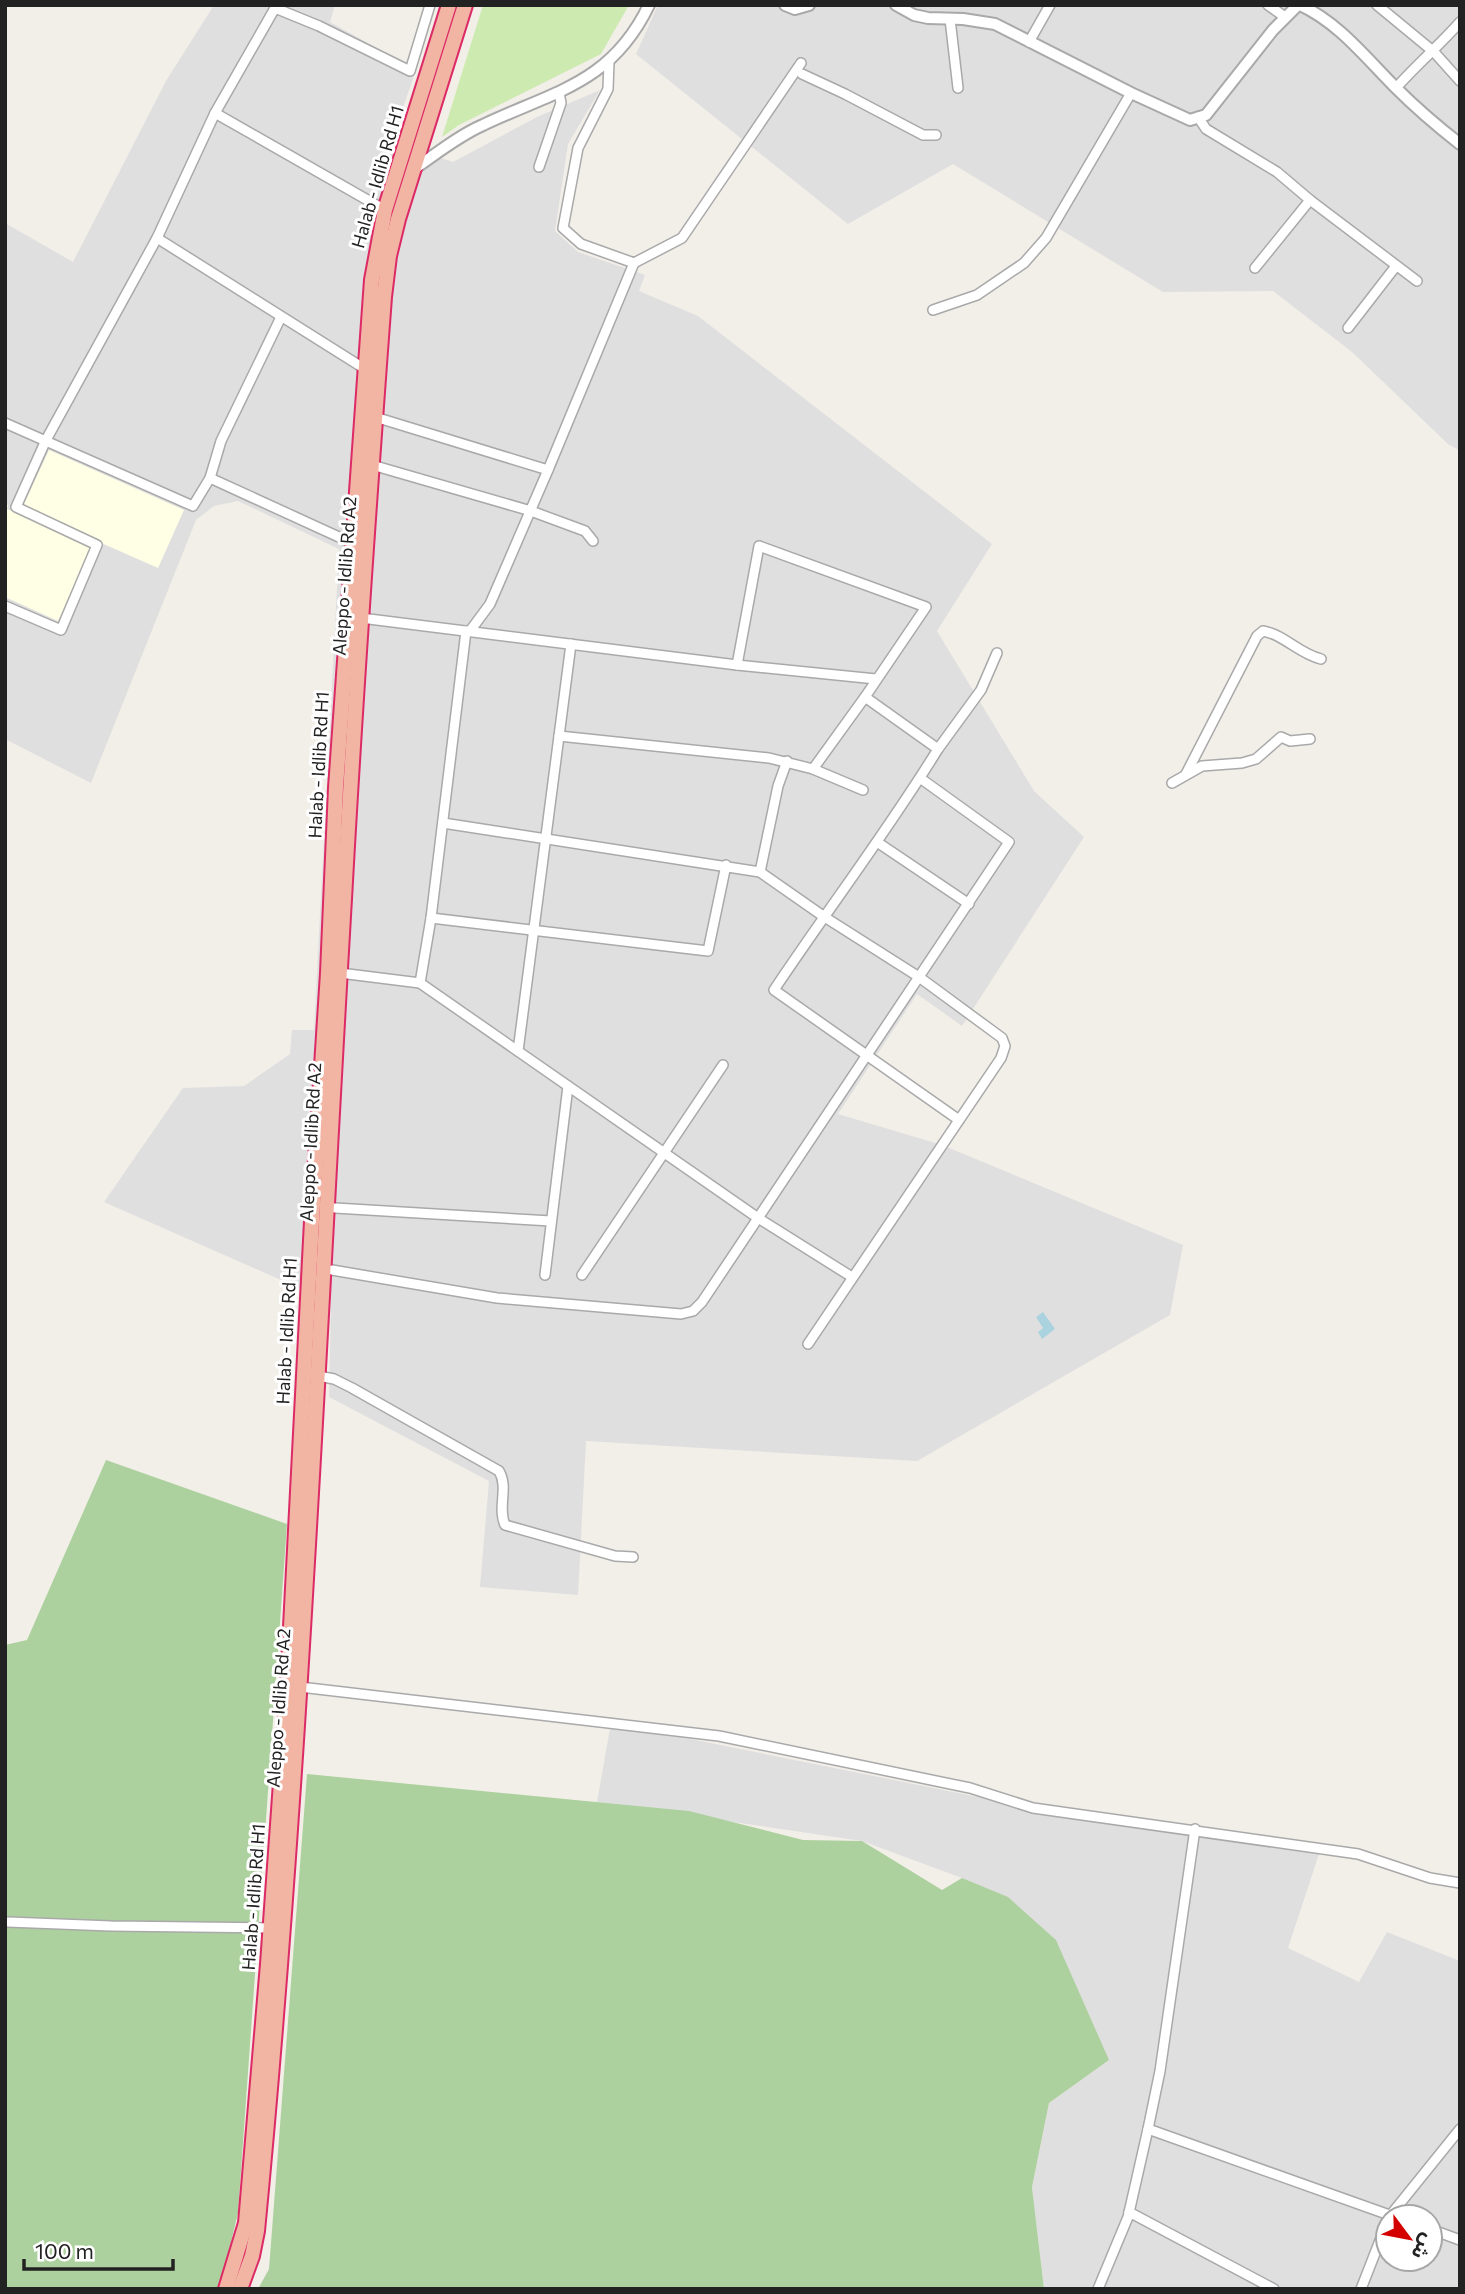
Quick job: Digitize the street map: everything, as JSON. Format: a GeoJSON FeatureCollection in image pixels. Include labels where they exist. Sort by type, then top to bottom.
{"type":"FeatureCollection","features":[{"type":"Feature","properties":{"kind":"highway","name":"Halab - Idlib Rd H1"},"geometry":{"type":"LineString","coordinates":[[334,973],[336,788],[372,280],[385,210],[449,5]]}},
{"type":"Feature","properties":{"kind":"highway","name":"Aleppo - Idlib Rd A2"},"geometry":{"type":"LineString","coordinates":[[240,2289],[252,2256],[260,2204],[274,2061],[334,973],[384,297],[389,256],[398,219],[465,5]]}},
{"type":"Feature","properties":{"kind":"highway","name":"Halab - Idlib Rd H1"},"geometry":{"type":"LineString","coordinates":[[226,2289],[246,2223],[294,1686]]}},
{"type":"Feature","properties":{"kind":"street"},"geometry":{"type":"LineString","coordinates":[[5,606],[61,630],[97,545],[16,507],[46,440],[157,238],[215,113],[275,8],[319,26],[410,71],[430,5]]}},
{"type":"Feature","properties":{"kind":"street"},"geometry":{"type":"LineString","coordinates":[[414,169],[479,126],[559,93],[609,62],[629,39],[649,5]]}},
{"type":"Feature","properties":{"kind":"street"},"geometry":{"type":"LineString","coordinates":[[785,5],[801,9],[809,5]]}},
{"type":"Feature","properties":{"kind":"street"},"geometry":{"type":"LineString","coordinates":[[896,5],[914,15],[939,20],[995,24],[1190,120],[1206,115],[1285,17],[1299,5],[1312,10],[1348,38],[1396,88],[1460,144]]}},
{"type":"Feature","properties":{"kind":"street"},"geometry":{"type":"LineString","coordinates":[[1029,42],[1050,5]]}},
{"type":"Feature","properties":{"kind":"street"},"geometry":{"type":"LineString","coordinates":[[1268,5],[1285,17]]}},
{"type":"Feature","properties":{"kind":"street"},"geometry":{"type":"LineString","coordinates":[[1377,5],[1434,52],[1460,81]]}},
{"type":"Feature","properties":{"kind":"street"},"geometry":{"type":"LineString","coordinates":[[950,19],[958,88]]}},
{"type":"Feature","properties":{"kind":"street"},"geometry":{"type":"LineString","coordinates":[[1396,88],[1418,63],[1434,52],[1460,22]]}},
{"type":"Feature","properties":{"kind":"street"},"geometry":{"type":"LineString","coordinates":[[609,62],[608,89],[578,148],[562,228],[582,244],[634,263]]}},
{"type":"Feature","properties":{"kind":"street"},"geometry":{"type":"LineString","coordinates":[[420,983],[431,918],[468,631],[490,604],[634,263],[682,239],[801,63]]}},
{"type":"Feature","properties":{"kind":"street"},"geometry":{"type":"LineString","coordinates":[[802,74],[923,135],[936,135]]}},
{"type":"Feature","properties":{"kind":"street"},"geometry":{"type":"LineString","coordinates":[[539,167],[561,103],[559,93]]}},
{"type":"Feature","properties":{"kind":"street"},"geometry":{"type":"LineString","coordinates":[[933,310],[977,295],[1024,263],[1046,238],[1131,93]]}},
{"type":"Feature","properties":{"kind":"street"},"geometry":{"type":"LineString","coordinates":[[215,113],[385,210]]}},
{"type":"Feature","properties":{"kind":"street"},"geometry":{"type":"LineString","coordinates":[[1198,117],[1206,128],[1277,172],[1417,281]]}},
{"type":"Feature","properties":{"kind":"street"},"geometry":{"type":"LineString","coordinates":[[1255,268],[1310,200]]}},
{"type":"Feature","properties":{"kind":"street"},"geometry":{"type":"LineString","coordinates":[[157,238],[365,369]]}},
{"type":"Feature","properties":{"kind":"street"},"geometry":{"type":"LineString","coordinates":[[1348,328],[1396,266]]}},
{"type":"Feature","properties":{"kind":"street"},"geometry":{"type":"LineString","coordinates":[[5,423],[193,506],[210,478],[221,441],[281,317]]}},
{"type":"Feature","properties":{"kind":"street"},"geometry":{"type":"LineString","coordinates":[[375,417],[548,470]]}},
{"type":"Feature","properties":{"kind":"street"},"geometry":{"type":"LineString","coordinates":[[372,465],[531,511],[585,531],[593,541]]}},
{"type":"Feature","properties":{"kind":"street"},"geometry":{"type":"LineString","coordinates":[[210,478],[352,542]]}},
{"type":"Feature","properties":{"kind":"street"},"geometry":{"type":"LineString","coordinates":[[737,665],[759,546],[926,607],[813,769]]}},
{"type":"Feature","properties":{"kind":"street"},"geometry":{"type":"LineString","coordinates":[[361,618],[737,665],[876,679]]}},
{"type":"Feature","properties":{"kind":"street"},"geometry":{"type":"LineString","coordinates":[[1186,774],[1256,636],[1264,631],[1272,632],[1308,656],[1321,659]]}},
{"type":"Feature","properties":{"kind":"street"},"geometry":{"type":"LineString","coordinates":[[518,1051],[571,644]]}},
{"type":"Feature","properties":{"kind":"street"},"geometry":{"type":"LineString","coordinates":[[959,1120],[774,990],[981,690],[997,653]]}},
{"type":"Feature","properties":{"kind":"street"},"geometry":{"type":"LineString","coordinates":[[865,697],[938,749]]}},
{"type":"Feature","properties":{"kind":"street"},"geometry":{"type":"LineString","coordinates":[[559,736],[787,761],[863,790]]}},
{"type":"Feature","properties":{"kind":"street"},"geometry":{"type":"LineString","coordinates":[[1172,783],[1202,766],[1242,763],[1256,759],[1281,737],[1290,741],[1310,739]]}},
{"type":"Feature","properties":{"kind":"street"},"geometry":{"type":"LineString","coordinates":[[760,872],[778,786],[787,761]]}},
{"type":"Feature","properties":{"kind":"street"},"geometry":{"type":"LineString","coordinates":[[332,1269],[497,1298],[681,1314],[693,1311],[702,1302],[1009,842],[920,778]]}},
{"type":"Feature","properties":{"kind":"street"},"geometry":{"type":"LineString","coordinates":[[443,822],[760,872],[919,977],[1002,1038],[1005,1046],[1001,1058],[808,1344]]}},
{"type":"Feature","properties":{"kind":"street"},"geometry":{"type":"LineString","coordinates":[[877,842],[969,904]]}},
{"type":"Feature","properties":{"kind":"street"},"geometry":{"type":"LineString","coordinates":[[431,918],[708,951],[726,865]]}},
{"type":"Feature","properties":{"kind":"street"},"geometry":{"type":"LineString","coordinates":[[334,973],[420,983],[758,1218],[852,1278]]}},
{"type":"Feature","properties":{"kind":"street"},"geometry":{"type":"LineString","coordinates":[[582,1275],[723,1065]]}},
{"type":"Feature","properties":{"kind":"street"},"geometry":{"type":"LineString","coordinates":[[545,1275],[568,1086]]}},
{"type":"Feature","properties":{"kind":"street"},"geometry":{"type":"LineString","coordinates":[[335,1208],[551,1221]]}},
{"type":"Feature","properties":{"kind":"street"},"geometry":{"type":"LineString","coordinates":[[311,1375],[334,1379],[352,1388],[499,1471],[504,1480],[501,1516],[505,1525],[615,1556],[633,1557]]}},
{"type":"Feature","properties":{"kind":"street"},"geometry":{"type":"LineString","coordinates":[[294,1686],[719,1736],[970,1788],[1033,1808],[1358,1854],[1430,1878],[1460,1883]]}},
{"type":"Feature","properties":{"kind":"street"},"geometry":{"type":"LineString","coordinates":[[1098,2289],[1129,2212],[1148,2129],[1160,2071],[1195,1829]]}},
{"type":"Feature","properties":{"kind":"street"},"geometry":{"type":"LineString","coordinates":[[8,1922],[271,1928]]}},
{"type":"Feature","properties":{"kind":"street"},"geometry":{"type":"LineString","coordinates":[[1148,2129],[1374,2211]]}},
{"type":"Feature","properties":{"kind":"street"},"geometry":{"type":"LineString","coordinates":[[1401,2203],[1460,2129]]}},
{"type":"Feature","properties":{"kind":"street"},"geometry":{"type":"LineString","coordinates":[[1129,2212],[1274,2289]]}},
{"type":"Feature","properties":{"kind":"street"},"geometry":{"type":"LineString","coordinates":[[1361,2289],[1374,2254]]}},
{"type":"Feature","properties":{"kind":"shaded area"},"geometry":{"type":"Polygon","coordinates":[[[214,5],[335,5],[330,22],[416,70],[391,142],[453,162],[537,117],[600,90],[568,144],[555,231],[578,252],[645,275],[639,291],[698,316],[992,544],[937,631],[1034,791],[1084,837],[962,1026],[917,994],[838,1114],[942,1145],[1183,1245],[1170,1315],[917,1461],[586,1441],[578,1595],[480,1587],[489,1481],[329,1397],[331,1302],[104,1202],[183,1088],[244,1086],[290,1054],[292,1030],[314,1030],[339,549],[238,501],[214,506],[196,520],[91,783],[5,739],[5,223],[73,262],[166,81],[214,5]]]}},
{"type":"Feature","properties":{"kind":"shaded area"},"geometry":{"type":"Polygon","coordinates":[[[658,5],[1460,5],[1460,451],[1448,444],[1352,352],[1273,291],[1163,292],[953,164],[848,224],[636,54],[658,5]]]}},
{"type":"Feature","properties":{"kind":"shaded area"},"geometry":{"type":"Polygon","coordinates":[[[49,450],[184,510],[158,568],[22,508],[49,450]]]}},
{"type":"Feature","properties":{"kind":"shaded area"},"geometry":{"type":"Polygon","coordinates":[[[5,504],[8,505],[7,509],[88,543],[91,548],[58,621],[5,597],[5,504]]]}},
{"type":"Feature","properties":{"kind":"shaded area"},"geometry":{"type":"Polygon","coordinates":[[[611,1723],[1033,1808],[1321,1848],[1288,1948],[1359,1982],[1387,1932],[1460,1961],[1460,2289],[1044,2289],[1032,2187],[1049,2103],[1109,2060],[962,1878],[862,1841],[597,1802],[611,1723]]]}},
{"type":"Feature","properties":{"kind":"green space"},"geometry":{"type":"Polygon","coordinates":[[[483,5],[629,5],[601,54],[459,125],[442,137],[483,5]]]}},
{"type":"Feature","properties":{"kind":"green space"},"geometry":{"type":"Polygon","coordinates":[[[106,1460],[287,1524],[238,2213],[222,2279],[217,2289],[5,2289],[5,1645],[27,1640],[106,1460]]]}},
{"type":"Feature","properties":{"kind":"green space"},"geometry":{"type":"Polygon","coordinates":[[[307,1774],[689,1811],[803,1840],[862,1841],[942,1890],[962,1878],[1008,1897],[1056,1940],[1109,2060],[1049,2103],[1032,2187],[1044,2289],[258,2289],[269,2269],[307,1774]]]}},
{"type":"Feature","properties":{"kind":"water"},"geometry":{"type":"Polygon","coordinates":[[[1043,1312],[1055,1329],[1042,1339],[1038,1332],[1043,1328],[1036,1317],[1043,1312]]]}}]}
